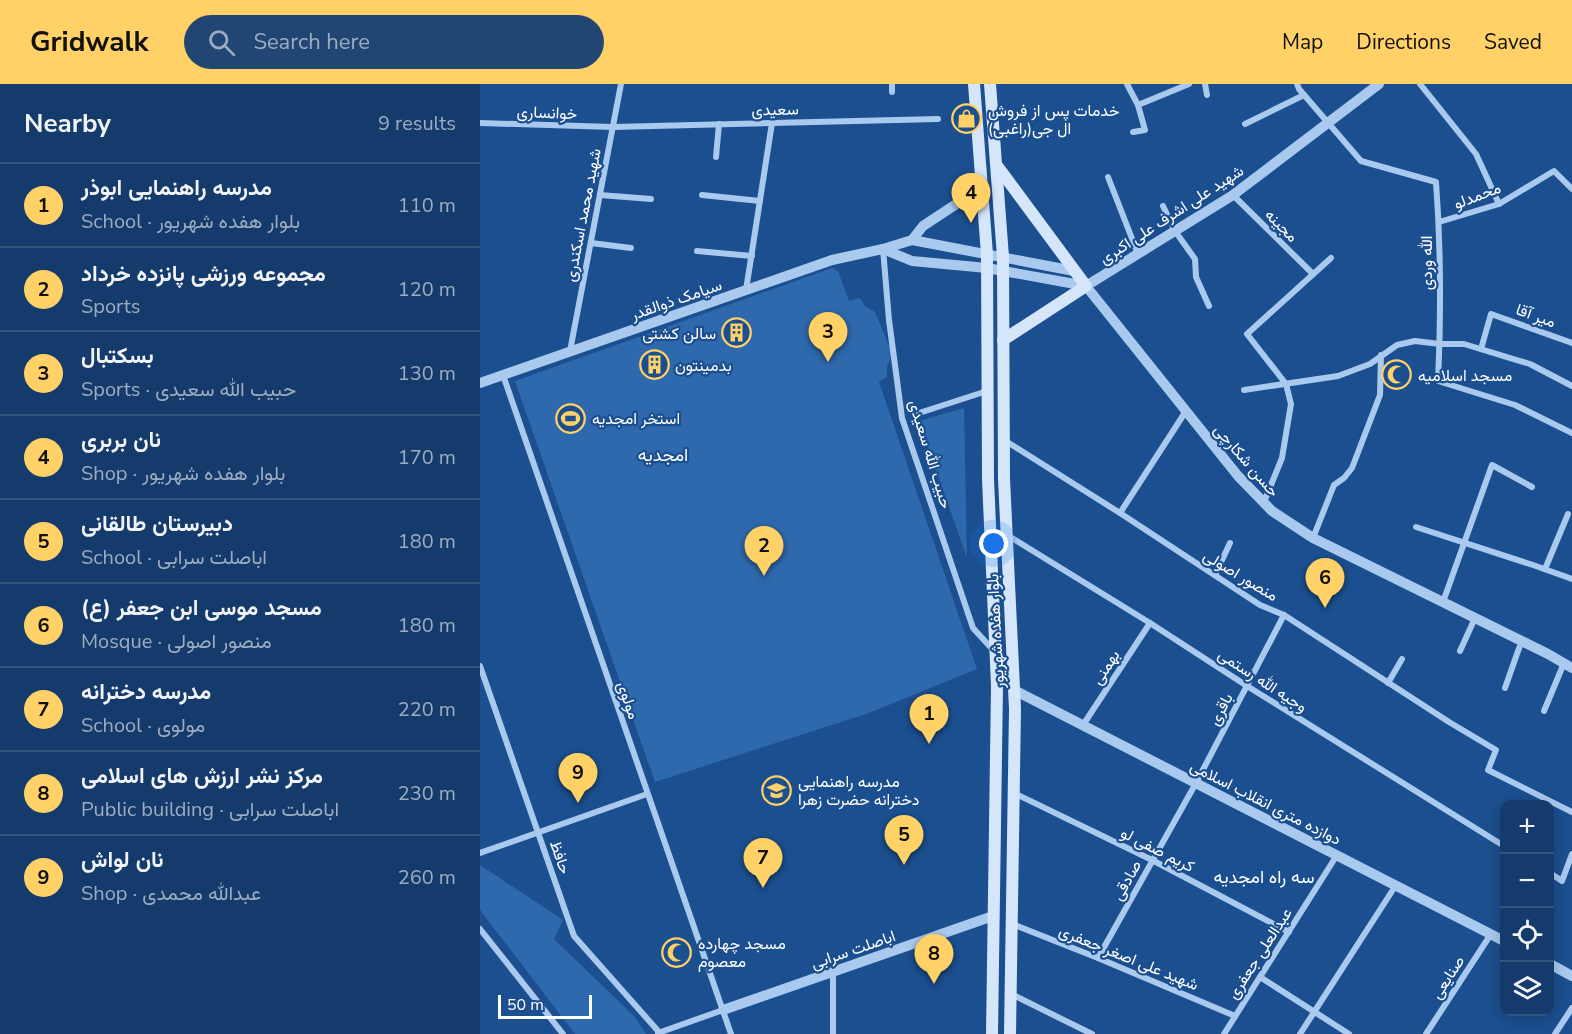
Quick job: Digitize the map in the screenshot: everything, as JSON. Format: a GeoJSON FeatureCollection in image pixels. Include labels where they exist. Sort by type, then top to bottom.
{"type":"FeatureCollection","features":[{"type":"Feature","properties":{"kind":"main road","name":"بلوار هفده شهریور"},"geometry":{"type":"LineString","coordinates":[[974,84],[987,254],[988,479],[997,686],[992,1034]]}},
{"type":"Feature","properties":{"kind":"main road","name":"بلوار هفده شهریور"},"geometry":{"type":"LineString","coordinates":[[990,84],[1003,257],[1004,479],[1014,690],[1010,1034]]}},
{"type":"Feature","properties":{"kind":"main road"},"geometry":{"type":"LineString","coordinates":[[997,166],[1086,286],[1003,340]]}},
{"type":"Feature","properties":{"kind":"street","name":"شهید محمد اسکندری"},"geometry":{"type":"LineString","coordinates":[[570,351],[621,84]]}},
{"type":"Feature","properties":{"kind":"street"},"geometry":{"type":"LineString","coordinates":[[1127,84],[1138,105],[1145,130],[1133,132]]}},
{"type":"Feature","properties":{"kind":"street"},"geometry":{"type":"LineString","coordinates":[[1138,105],[1189,84]]}},
{"type":"Feature","properties":{"kind":"street"},"geometry":{"type":"LineString","coordinates":[[1205,84],[1207,95]]}},
{"type":"Feature","properties":{"kind":"street"},"geometry":{"type":"LineString","coordinates":[[1297,84],[1329,122]]}},
{"type":"Feature","properties":{"kind":"street","name":"شهید علی اشرف علی اکبری"},"geometry":{"type":"LineString","coordinates":[[1086,286],[1233,195],[1379,84]]}},
{"type":"Feature","properties":{"kind":"street"},"geometry":{"type":"LineString","coordinates":[[1420,84],[1476,154],[1499,204]]}},
{"type":"Feature","properties":{"kind":"street"},"geometry":{"type":"LineString","coordinates":[[1245,124],[1304,95]]}},
{"type":"Feature","properties":{"kind":"street","name":"سعیدی"},"geometry":{"type":"LineString","coordinates":[[613,128],[939,120]]}},
{"type":"Feature","properties":{"kind":"street","name":"الله وردی"},"geometry":{"type":"LineString","coordinates":[[1329,122],[1362,161],[1436,182],[1439,222],[1438,381],[1515,405],[1572,433]]}},
{"type":"Feature","properties":{"kind":"street","name":"خوانساری"},"geometry":{"type":"LineString","coordinates":[[480,123],[613,128]]}},
{"type":"Feature","properties":{"kind":"street"},"geometry":{"type":"LineString","coordinates":[[746,290],[772,123]]}},
{"type":"Feature","properties":{"kind":"street"},"geometry":{"type":"LineString","coordinates":[[716,157],[719,124]]}},
{"type":"Feature","properties":{"kind":"street","name":"محمدلو"},"geometry":{"type":"LineString","coordinates":[[1439,222],[1499,204],[1554,171],[1572,189]]}},
{"type":"Feature","properties":{"kind":"street"},"geometry":{"type":"LineString","coordinates":[[1108,177],[1138,254]]}},
{"type":"Feature","properties":{"kind":"street"},"geometry":{"type":"LineString","coordinates":[[912,240],[923,226],[970,195],[983,191]]}},
{"type":"Feature","properties":{"kind":"street"},"geometry":{"type":"LineString","coordinates":[[600,195],[651,200]]}},
{"type":"Feature","properties":{"kind":"street"},"geometry":{"type":"LineString","coordinates":[[702,195],[760,201]]}},
{"type":"Feature","properties":{"kind":"street","name":"مجینه"},"geometry":{"type":"LineString","coordinates":[[1233,195],[1313,274]]}},
{"type":"Feature","properties":{"kind":"street"},"geometry":{"type":"LineString","coordinates":[[1163,206],[1175,231],[1195,260],[1196,277],[1209,306]]}},
{"type":"Feature","properties":{"kind":"street","name":"سیامک ذوالقدر"},"geometry":{"type":"LineString","coordinates":[[480,383],[832,260],[912,240],[1003,257]]}},
{"type":"Feature","properties":{"kind":"street"},"geometry":{"type":"LineString","coordinates":[[591,243],[631,248]]}},
{"type":"Feature","properties":{"kind":"street"},"geometry":{"type":"LineString","coordinates":[[883,249],[912,261],[987,268],[1086,286]]}},
{"type":"Feature","properties":{"kind":"street","name":"حبیب الله سعیدی"},"geometry":{"type":"LineString","coordinates":[[883,249],[889,320],[902,418],[973,628],[996,653]]}},
{"type":"Feature","properties":{"kind":"street"},"geometry":{"type":"LineString","coordinates":[[697,251],[752,256]]}},
{"type":"Feature","properties":{"kind":"street"},"geometry":{"type":"LineString","coordinates":[[1003,257],[1074,271]]}},
{"type":"Feature","properties":{"kind":"street"},"geometry":{"type":"LineString","coordinates":[[1264,502],[1282,458],[1291,404],[1286,384],[1247,334],[1331,258]]}},
{"type":"Feature","properties":{"kind":"street","name":"حسن شکارچی"},"geometry":{"type":"LineString","coordinates":[[1086,286],[1238,476],[1272,511],[1313,537],[1568,665]]}},
{"type":"Feature","properties":{"kind":"street","name":"میر آقا"},"geometry":{"type":"LineString","coordinates":[[1481,350],[1491,314],[1572,343]]}},
{"type":"Feature","properties":{"kind":"street"},"geometry":{"type":"LineString","coordinates":[[1244,390],[1338,376],[1370,364],[1397,345],[1415,341],[1464,344],[1530,364],[1572,386]]}},
{"type":"Feature","properties":{"kind":"street"},"geometry":{"type":"LineString","coordinates":[[1313,537],[1334,485],[1352,468],[1380,395],[1381,355]]}},
{"type":"Feature","properties":{"kind":"street","name":"مولوی"},"geometry":{"type":"LineString","coordinates":[[503,375],[730,1034]]}},
{"type":"Feature","properties":{"kind":"street"},"geometry":{"type":"LineString","coordinates":[[916,414],[987,391]]}},
{"type":"Feature","properties":{"kind":"street"},"geometry":{"type":"LineString","coordinates":[[1120,513],[1186,411]]}},
{"type":"Feature","properties":{"kind":"street","name":"منصور اصولی"},"geometry":{"type":"LineString","coordinates":[[1004,440],[1260,605],[1284,615],[1496,750],[1488,770],[1572,812]]}},
{"type":"Feature","properties":{"kind":"street"},"geometry":{"type":"LineString","coordinates":[[1443,602],[1492,465],[1532,486]]}},
{"type":"Feature","properties":{"kind":"street"},"geometry":{"type":"LineString","coordinates":[[1545,569],[1568,513]]}},
{"type":"Feature","properties":{"kind":"street"},"geometry":{"type":"LineString","coordinates":[[1416,527],[1572,579]]}},
{"type":"Feature","properties":{"kind":"street","name":"وجیه الله رستمی"},"geometry":{"type":"LineString","coordinates":[[1007,535],[1500,844]]}},
{"type":"Feature","properties":{"kind":"street"},"geometry":{"type":"LineString","coordinates":[[1215,575],[1230,543]]}},
{"type":"Feature","properties":{"kind":"street","name":"باقری"},"geometry":{"type":"LineString","coordinates":[[1196,783],[1284,615]]}},
{"type":"Feature","properties":{"kind":"street"},"geometry":{"type":"LineString","coordinates":[[1460,651],[1475,618]]}},
{"type":"Feature","properties":{"kind":"street","name":"بهمنی"},"geometry":{"type":"LineString","coordinates":[[1083,725],[1150,623]]}},
{"type":"Feature","properties":{"kind":"street"},"geometry":{"type":"LineString","coordinates":[[1506,688],[1522,641]]}},
{"type":"Feature","properties":{"kind":"street"},"geometry":{"type":"LineString","coordinates":[[1388,683],[1402,659]]}},
{"type":"Feature","properties":{"kind":"street"},"geometry":{"type":"LineString","coordinates":[[1544,711],[1568,665]]}},
{"type":"Feature","properties":{"kind":"street","name":"حافظ"},"geometry":{"type":"LineString","coordinates":[[480,666],[574,936],[657,1033]]}},
{"type":"Feature","properties":{"kind":"street","name":"دوازده متری انقلاب اسلامی"},"geometry":{"type":"LineString","coordinates":[[1014,690],[1500,939]]}},
{"type":"Feature","properties":{"kind":"street","name":"صادقی"},"geometry":{"type":"LineString","coordinates":[[1098,958],[1196,783]]}},
{"type":"Feature","properties":{"kind":"street","name":"کریم صفی لو"},"geometry":{"type":"LineString","coordinates":[[1014,793],[1152,860],[1289,932]]}},
{"type":"Feature","properties":{"kind":"street"},"geometry":{"type":"LineString","coordinates":[[480,853],[647,794]]}},
{"type":"Feature","properties":{"kind":"street"},"geometry":{"type":"LineString","coordinates":[[1554,876],[1562,881],[1572,854]]}},
{"type":"Feature","properties":{"kind":"street","name":"عبدالعلی جعفری"},"geometry":{"type":"LineString","coordinates":[[1224,1034],[1337,855]]}},
{"type":"Feature","properties":{"kind":"street"},"geometry":{"type":"LineString","coordinates":[[1300,1034],[1396,885]]}},
{"type":"Feature","properties":{"kind":"street","name":"اباصلت سرابی"},"geometry":{"type":"LineString","coordinates":[[723,1010],[993,916]]}},
{"type":"Feature","properties":{"kind":"street","name":"شهید علی اصغر جعفری"},"geometry":{"type":"LineString","coordinates":[[1012,924],[1235,1016]]}},
{"type":"Feature","properties":{"kind":"street"},"geometry":{"type":"LineString","coordinates":[[480,929],[563,1034]]}},
{"type":"Feature","properties":{"kind":"street","name":"صنایعی"},"geometry":{"type":"LineString","coordinates":[[1425,1034],[1491,934]]}},
{"type":"Feature","properties":{"kind":"street"},"geometry":{"type":"LineString","coordinates":[[1554,966],[1572,976]]}},
{"type":"Feature","properties":{"kind":"street"},"geometry":{"type":"LineString","coordinates":[[833,971],[833,1034]]}},
{"type":"Feature","properties":{"kind":"street"},"geometry":{"type":"LineString","coordinates":[[1260,977],[1349,1034]]}},
{"type":"Feature","properties":{"kind":"street"},"geometry":{"type":"LineString","coordinates":[[1011,993],[1092,1034]]}},
{"type":"Feature","properties":{"kind":"street"},"geometry":{"type":"LineString","coordinates":[[1555,1034],[1572,1008]]}},
{"type":"Feature","properties":{"kind":"street"},"geometry":{"type":"LineString","coordinates":[[657,1033],[723,1010]]}},
{"type":"Feature","properties":{"kind":"shaded area"},"geometry":{"type":"Polygon","coordinates":[[[832,268],[838,271],[849,301],[860,298],[865,306],[875,312],[892,353],[887,367],[887,377],[879,382],[977,669],[869,713],[655,782],[515,381],[832,268]]]}},
{"type":"Feature","properties":{"kind":"shaded area"},"geometry":{"type":"Polygon","coordinates":[[[964,408],[967,558],[919,421],[964,408]]]}},
{"type":"Feature","properties":{"kind":"shaded area"},"geometry":{"type":"Polygon","coordinates":[[[480,865],[563,920],[554,939],[635,1017],[646,1034],[575,1034],[480,910],[480,865]]]}},
{"type":"Feature","properties":{"kind":"place","name":"خدمات پس از فروش ال جی(راغبی)"},"geometry":{"type":"Point","coordinates":[967,119]}},
{"type":"Feature","properties":{"kind":"place","name":"نان بربری"},"geometry":{"type":"Point","coordinates":[971,223]}},
{"type":"Feature","properties":{"kind":"place","name":"سالن کشتی"},"geometry":{"type":"Point","coordinates":[737,333]}},
{"type":"Feature","properties":{"kind":"place","name":"بسکتبال"},"geometry":{"type":"Point","coordinates":[828,362]}},
{"type":"Feature","properties":{"kind":"place","name":"بدمینتون"},"geometry":{"type":"Point","coordinates":[654,365]}},
{"type":"Feature","properties":{"kind":"place","name":"مسجد اسلامیه"},"geometry":{"type":"Point","coordinates":[1397,375]}},
{"type":"Feature","properties":{"kind":"place","name":"استخر امجدیه"},"geometry":{"type":"Point","coordinates":[571,418]}},
{"type":"Feature","properties":{"kind":"place","name":"مجموعه ورزشی پانزده خرداد"},"geometry":{"type":"Point","coordinates":[764,576]}},
{"type":"Feature","properties":{"kind":"place","name":"مسجد موسی ابن جعفر (ع)"},"geometry":{"type":"Point","coordinates":[1325,608]}},
{"type":"Feature","properties":{"kind":"place","name":"مدرسه راهنمایی ابوذر"},"geometry":{"type":"Point","coordinates":[929,744]}},
{"type":"Feature","properties":{"kind":"place","name":"مدرسه راهنمایی دخترانه حضرت زهرا"},"geometry":{"type":"Point","coordinates":[777,790]}},
{"type":"Feature","properties":{"kind":"place","name":"نان لواش"},"geometry":{"type":"Point","coordinates":[578,803]}},
{"type":"Feature","properties":{"kind":"place","name":"دبیرستان طالقانی"},"geometry":{"type":"Point","coordinates":[904,865]}},
{"type":"Feature","properties":{"kind":"place","name":"مدرسه دخترانه"},"geometry":{"type":"Point","coordinates":[763,888]}},
{"type":"Feature","properties":{"kind":"place","name":"مسجد چهارده معصوم"},"geometry":{"type":"Point","coordinates":[677,952]}},
{"type":"Feature","properties":{"kind":"place","name":"مرکز نشر ارزش های اسلامی"},"geometry":{"type":"Point","coordinates":[934,984]}},
{"type":"Feature","properties":{"kind":"district","name":"امجدیه"},"geometry":{"type":"Point","coordinates":[663,455]}},
{"type":"Feature","properties":{"kind":"district","name":"سه راه امجدیه"},"geometry":{"type":"Point","coordinates":[1264,877]}}]}
